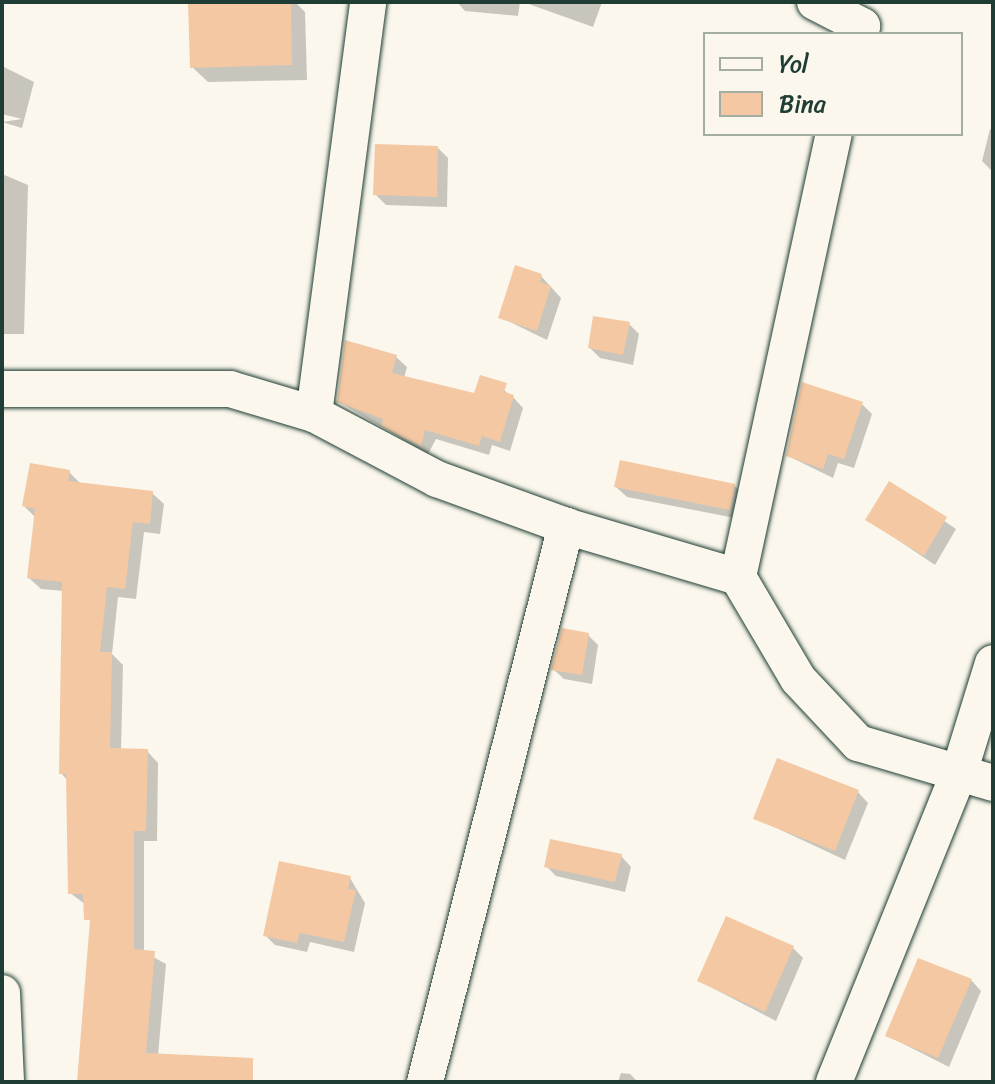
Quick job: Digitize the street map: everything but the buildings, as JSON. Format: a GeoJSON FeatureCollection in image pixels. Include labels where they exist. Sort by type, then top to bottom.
{"type":"FeatureCollection","features":[{"type":"Feature","properties":{"kind":"street"},"geometry":{"type":"LineString","coordinates":[[314,414],[368,2]]}},
{"type":"Feature","properties":{"kind":"street"},"geometry":{"type":"LineString","coordinates":[[815,2],[864,21]]}},
{"type":"Feature","properties":{"kind":"street"},"geometry":{"type":"LineString","coordinates":[[834,136],[738,577],[798,679],[858,743],[993,783]]}},
{"type":"Feature","properties":{"kind":"street"},"geometry":{"type":"LineString","coordinates":[[2,389],[230,389],[314,414],[437,479],[566,526],[738,577]]}},
{"type":"Feature","properties":{"kind":"street"},"geometry":{"type":"LineString","coordinates":[[425,1082],[566,526]]}},
{"type":"Feature","properties":{"kind":"street"},"geometry":{"type":"LineString","coordinates":[[834,1082],[959,773],[993,663]]}},
{"type":"Feature","properties":{"kind":"street"},"geometry":{"type":"LineString","coordinates":[[2,993],[6,1082]]}}]}
